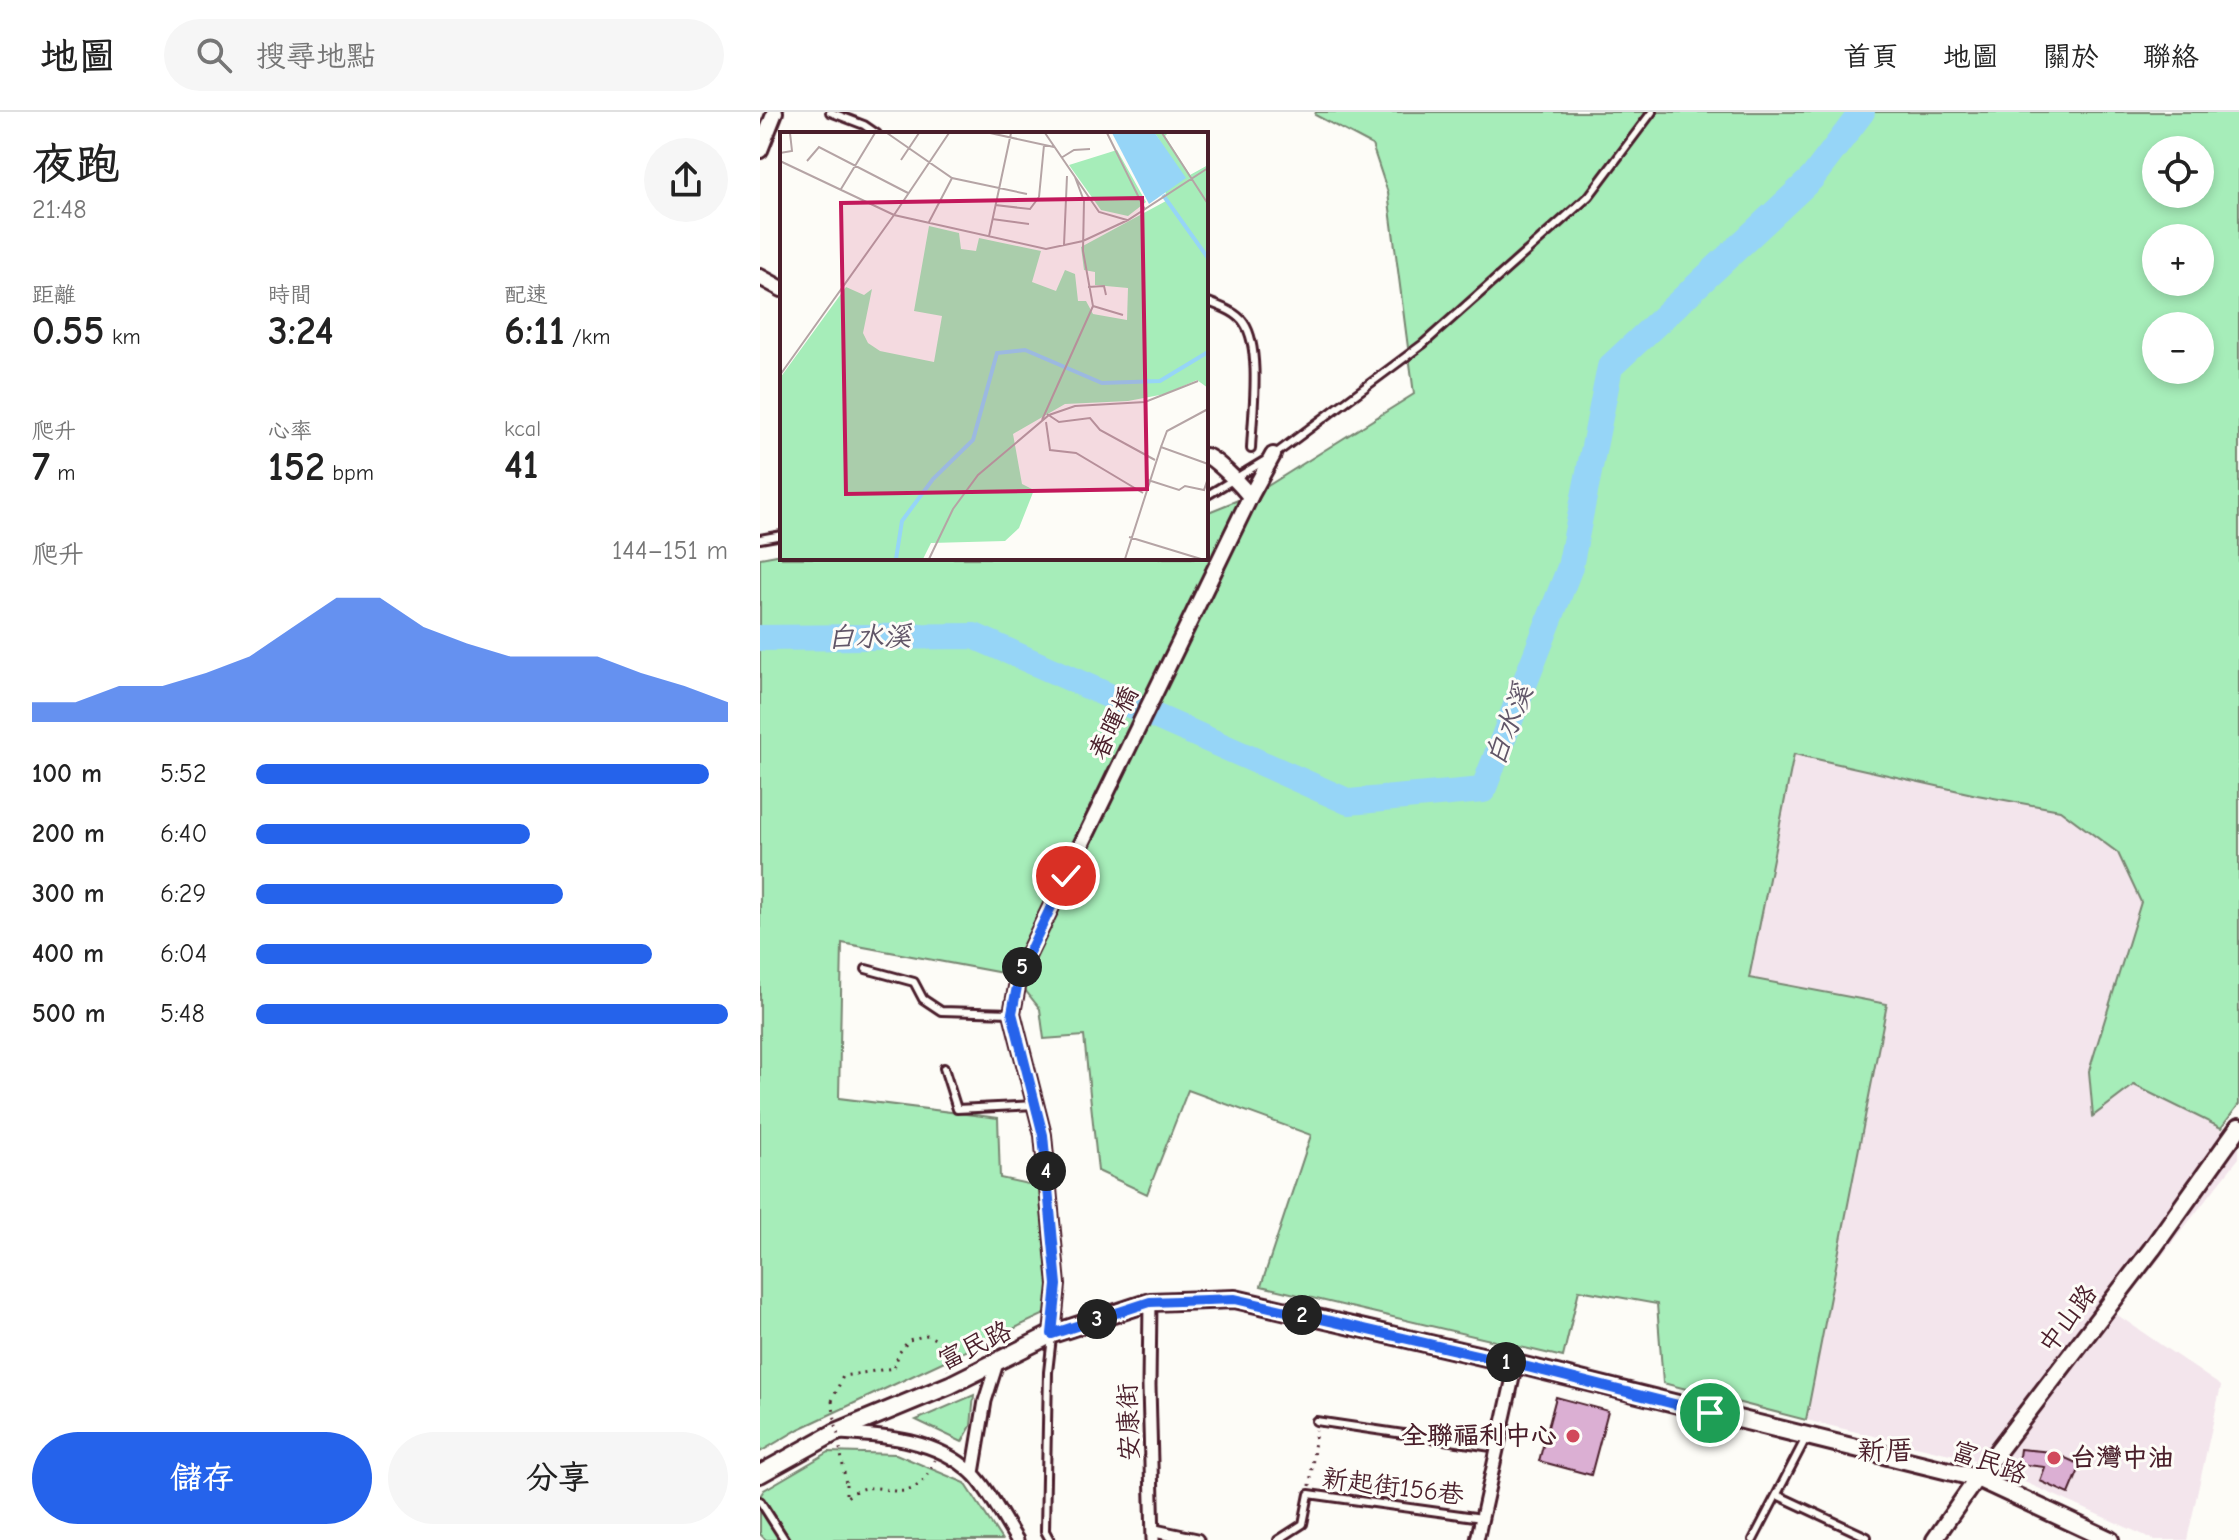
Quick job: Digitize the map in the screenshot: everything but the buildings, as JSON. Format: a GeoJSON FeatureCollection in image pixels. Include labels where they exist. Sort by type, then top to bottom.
{"type":"FeatureCollection","features":[{"type":"Feature","properties":{"kind":"main road","name":"中山路"},"geometry":{"type":"LineString","coordinates":[[1977,1478],[2152,1249],[2239,1127]]}},
{"type":"Feature","properties":{"kind":"main road","name":"富民路"},"geometry":{"type":"LineString","coordinates":[[760,1474],[834,1433],[950,1385],[1052,1334],[1150,1302],[1235,1299],[1516,1364],[1977,1478],[2110,1540]]}},
{"type":"Feature","properties":{"kind":"street"},"geometry":{"type":"LineString","coordinates":[[760,150],[775,112]]}},
{"type":"Feature","properties":{"kind":"street"},"geometry":{"type":"LineString","coordinates":[[760,277],[780,288]]}},
{"type":"Feature","properties":{"kind":"street","name":"春暉橋"},"geometry":{"type":"LineString","coordinates":[[1012,1013],[1020,971],[1273,455]]}},
{"type":"Feature","properties":{"kind":"street"},"geometry":{"type":"LineString","coordinates":[[1208,456],[1215,458],[1250,497]]}},
{"type":"Feature","properties":{"kind":"street"},"geometry":{"type":"LineString","coordinates":[[1012,1013],[1043,1135],[1057,1285],[1052,1334]]}},
{"type":"Feature","properties":{"kind":"street","name":"安康街"},"geometry":{"type":"LineString","coordinates":[[1150,1302],[1149,1386],[1154,1536]]}},
{"type":"Feature","properties":{"kind":"street"},"geometry":{"type":"LineString","coordinates":[[973,1473],[985,1401],[997,1363]]}},
{"type":"Feature","properties":{"kind":"street"},"geometry":{"type":"LineString","coordinates":[[1477,1540],[1516,1364]]}},
{"type":"Feature","properties":{"kind":"street"},"geometry":{"type":"LineString","coordinates":[[834,1433],[891,1437],[939,1451],[973,1473],[1017,1540]]}},
{"type":"Feature","properties":{"kind":"street","name":"中山路"},"geometry":{"type":"LineString","coordinates":[[1934,1540],[1977,1478]]}},
{"type":"Feature","properties":{"kind":"street"},"geometry":{"type":"LineString","coordinates":[[1154,1536],[1197,1540]]}},
{"type":"Feature","properties":{"kind":"lane"},"geometry":{"type":"LineString","coordinates":[[830,112],[874,132]]}},
{"type":"Feature","properties":{"kind":"lane"},"geometry":{"type":"LineString","coordinates":[[1208,495],[1273,455],[1423,344],[1589,196],[1652,112]]}},
{"type":"Feature","properties":{"kind":"lane"},"geometry":{"type":"LineString","coordinates":[[1208,302],[1232,312],[1245,323],[1253,351],[1251,449]]}},
{"type":"Feature","properties":{"kind":"lane"},"geometry":{"type":"LineString","coordinates":[[760,539],[780,535]]}},
{"type":"Feature","properties":{"kind":"lane"},"geometry":{"type":"LineString","coordinates":[[866,969],[914,982],[923,999],[941,1011],[1012,1013]]}},
{"type":"Feature","properties":{"kind":"lane"},"geometry":{"type":"LineString","coordinates":[[944,1068],[957,1109],[1035,1105]]}},
{"type":"Feature","properties":{"kind":"lane"},"geometry":{"type":"LineString","coordinates":[[1050,1540],[1045,1531],[1048,1372],[1052,1334]]}},
{"type":"Feature","properties":{"kind":"lane"},"geometry":{"type":"LineString","coordinates":[[1316,1421],[1498,1448]]}},
{"type":"Feature","properties":{"kind":"lane"},"geometry":{"type":"LineString","coordinates":[[1753,1540],[1806,1438]]}},
{"type":"Feature","properties":{"kind":"lane","name":"新起街156巷"},"geometry":{"type":"LineString","coordinates":[[1278,1540],[1303,1524],[1309,1494],[1482,1518]]}},
{"type":"Feature","properties":{"kind":"lane"},"geometry":{"type":"LineString","coordinates":[[1777,1495],[1867,1537]]}},
{"type":"Feature","properties":{"kind":"lane"},"geometry":{"type":"LineString","coordinates":[[760,1501],[785,1540]]}},
{"type":"Feature","properties":{"kind":"path"},"geometry":{"type":"LineString","coordinates":[[939,1451],[928,1476],[915,1489],[891,1493],[873,1486],[856,1489],[846,1498],[832,1401],[843,1376],[894,1368],[899,1353],[909,1340],[927,1335],[945,1344],[950,1385]]}},
{"type":"Feature","properties":{"kind":"path"},"geometry":{"type":"LineString","coordinates":[[1309,1494],[1316,1421]]}},
{"type":"Feature","properties":{"kind":"shaded area"},"geometry":{"type":"Polygon","coordinates":[[[1794,754],[2061,810],[2118,854],[2141,902],[2089,1071],[2093,1115],[2134,1085],[2239,1138],[2239,1158],[2116,1314],[2221,1386],[2187,1540],[2155,1540],[1975,1460],[1806,1420],[1887,1004],[1749,978],[1794,754]]]}},
{"type":"Feature","properties":{"kind":"green space"},"geometry":{"type":"Polygon","coordinates":[[[1316,112],[2239,112],[2239,1104],[2221,1128],[2134,1085],[2093,1116],[2089,1071],[2141,902],[2118,853],[2060,810],[1977,795],[1794,754],[1749,978],[1887,1004],[1806,1420],[1663,1383],[1657,1304],[1579,1290],[1563,1357],[1261,1286],[1311,1135],[1188,1090],[1147,1194],[1098,1171],[1084,1036],[1044,1039],[1040,1009],[1013,975],[842,943],[839,1098],[998,1118],[1000,1178],[1052,1189],[1064,1305],[799,1429],[760,1452],[760,558],[780,554],[780,560],[1208,560],[1208,512],[1258,492],[1414,394],[1388,193],[1372,145],[1315,115],[1316,112]]]}},
{"type":"Feature","properties":{"kind":"green space"},"geometry":{"type":"Polygon","coordinates":[[[974,1395],[971,1426],[962,1442],[916,1420],[974,1395]]]}},
{"type":"Feature","properties":{"kind":"green space"},"geometry":{"type":"Polygon","coordinates":[[[829,1452],[896,1454],[965,1483],[1002,1540],[766,1540],[760,1534],[760,1496],[764,1490],[829,1452]]]}},
{"type":"Feature","properties":{"kind":"waterway","name":"白水溪"},"geometry":{"type":"LineString","coordinates":[[760,638],[974,636],[1349,802],[1483,790],[1570,567],[1610,367],[1812,178],[1862,112]]}},
{"type":"Feature","properties":{"kind":"place","name":"全聯福利中心"},"geometry":{"type":"Point","coordinates":[1573,1436]}},
{"type":"Feature","properties":{"kind":"place","name":"台灣中油"},"geometry":{"type":"Point","coordinates":[2054,1458]}},
{"type":"Feature","properties":{"kind":"district","name":"新厝"},"geometry":{"type":"Point","coordinates":[1885,1451]}},
{"type":"Feature","properties":{"kind":"route"},"geometry":{"type":"LineString","coordinates":[[1066,876],[1020,971],[1012,1013],[1043,1135],[1057,1285],[1052,1334],[1150,1302],[1235,1299],[1710,1413]]}}]}
